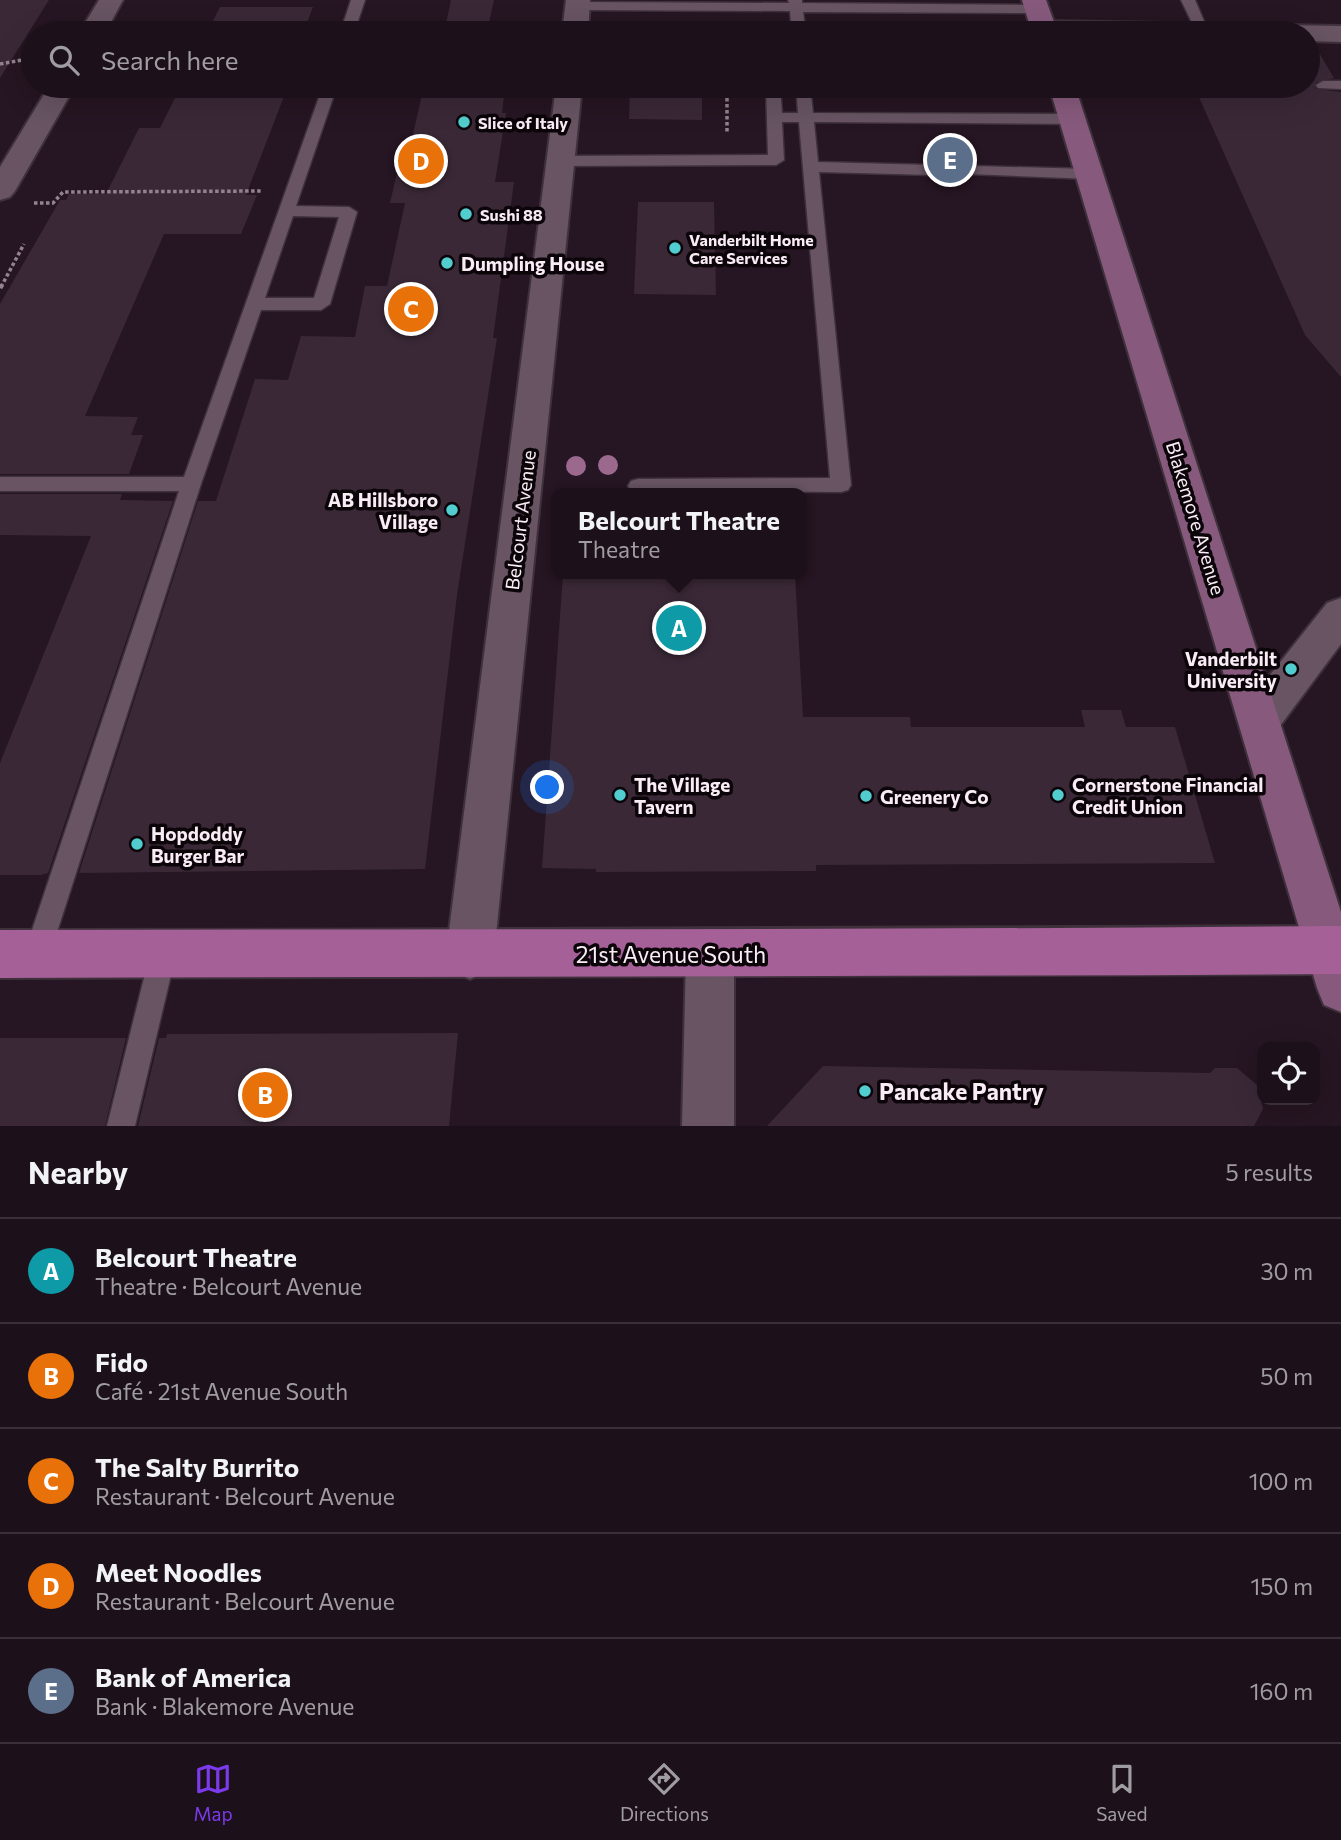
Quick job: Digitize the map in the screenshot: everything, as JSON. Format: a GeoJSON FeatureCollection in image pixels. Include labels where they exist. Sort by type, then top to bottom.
{"type":"FeatureCollection","features":[{"type":"Feature","properties":{"kind":"main road","name":"Blakemore Avenue"},"geometry":{"type":"LineString","coordinates":[[1066,98],[1259,721],[1337,962]]}},
{"type":"Feature","properties":{"kind":"main road","name":"21st Avenue South"},"geometry":{"type":"LineString","coordinates":[[18,954],[470,955],[603,952],[1337,962]]}},
{"type":"Feature","properties":{"kind":"street"},"geometry":{"type":"LineString","coordinates":[[99,21],[111,0]]}},
{"type":"Feature","properties":{"kind":"street"},"geometry":{"type":"LineString","coordinates":[[576,21],[578,3]]}},
{"type":"Feature","properties":{"kind":"street"},"geometry":{"type":"LineString","coordinates":[[1040,18],[1075,21]]}},
{"type":"Feature","properties":{"kind":"street"},"geometry":{"type":"LineString","coordinates":[[1320,34],[1341,34]]}},
{"type":"Feature","properties":{"kind":"street"},"geometry":{"type":"LineString","coordinates":[[0,191],[55,98]]}},
{"type":"Feature","properties":{"kind":"street","name":"Belcourt Avenue"},"geometry":{"type":"LineString","coordinates":[[470,955],[568,98]]}},
{"type":"Feature","properties":{"kind":"street"},"geometry":{"type":"LineString","coordinates":[[1259,721],[1341,614]]}},
{"type":"Feature","properties":{"kind":"street"},"geometry":{"type":"LineString","coordinates":[[708,1126],[710,955]]}},
{"type":"Feature","properties":{"kind":"lane"},"geometry":{"type":"LineString","coordinates":[[351,21],[359,0]]}},
{"type":"Feature","properties":{"kind":"lane"},"geometry":{"type":"LineString","coordinates":[[1188,0],[1198,21]]}},
{"type":"Feature","properties":{"kind":"lane"},"geometry":{"type":"LineString","coordinates":[[578,3],[796,4],[1040,18]]}},
{"type":"Feature","properties":{"kind":"lane"},"geometry":{"type":"LineString","coordinates":[[1323,85],[1341,85]]}},
{"type":"Feature","properties":{"kind":"lane"},"geometry":{"type":"LineString","coordinates":[[18,954],[191,484],[326,98]]}},
{"type":"Feature","properties":{"kind":"lane"},"geometry":{"type":"LineString","coordinates":[[773,98],[774,117],[797,161]]}},
{"type":"Feature","properties":{"kind":"lane"},"geometry":{"type":"LineString","coordinates":[[638,486],[841,485],[797,161],[806,117],[804,98]]}},
{"type":"Feature","properties":{"kind":"lane"},"geometry":{"type":"LineString","coordinates":[[774,117],[1072,119]]}},
{"type":"Feature","properties":{"kind":"lane"},"geometry":{"type":"LineString","coordinates":[[562,161],[797,161],[932,170]]}},
{"type":"Feature","properties":{"kind":"lane"},"geometry":{"type":"LineString","coordinates":[[974,171],[1090,174]]}},
{"type":"Feature","properties":{"kind":"lane"},"geometry":{"type":"LineString","coordinates":[[253,304],[321,304],[349,212],[286,211]]}},
{"type":"Feature","properties":{"kind":"lane"},"geometry":{"type":"LineString","coordinates":[[0,484],[191,484]]}},
{"type":"Feature","properties":{"kind":"lane"},"geometry":{"type":"LineString","coordinates":[[121,1126],[163,954]]}},
{"type":"Feature","properties":{"kind":"path"},"geometry":{"type":"LineString","coordinates":[[0,64],[21,60]]}},
{"type":"Feature","properties":{"kind":"path"},"geometry":{"type":"LineString","coordinates":[[727,98],[727,160]]}},
{"type":"Feature","properties":{"kind":"path"},"geometry":{"type":"LineString","coordinates":[[28,203],[53,202],[63,191],[263,191]]}},
{"type":"Feature","properties":{"kind":"path"},"geometry":{"type":"LineString","coordinates":[[0,288],[24,244]]}},
{"type":"Feature","properties":{"kind":"building"},"geometry":{"type":"Polygon","coordinates":[[[0,0],[49,0],[36,21],[21,21],[21,45],[0,78],[0,0]]]}},
{"type":"Feature","properties":{"kind":"building"},"geometry":{"type":"Polygon","coordinates":[[[451,0],[494,0],[489,21],[447,21],[451,0]]]}},
{"type":"Feature","properties":{"kind":"building"},"geometry":{"type":"Polygon","coordinates":[[[220,7],[313,7],[308,21],[213,21],[220,7]]]}},
{"type":"Feature","properties":{"kind":"building"},"geometry":{"type":"Polygon","coordinates":[[[1320,54],[1334,78],[1320,82],[1320,54]]]}},
{"type":"Feature","properties":{"kind":"building"},"geometry":{"type":"Polygon","coordinates":[[[1320,89],[1341,92],[1341,377],[1305,335],[1199,98],[1320,98],[1320,89]]]}},
{"type":"Feature","properties":{"kind":"building"},"geometry":{"type":"Polygon","coordinates":[[[175,98],[283,98],[246,195],[257,195],[241,234],[164,234],[85,416],[138,417],[131,435],[143,435],[129,474],[0,474],[0,304],[60,200],[66,200],[69,194],[106,194],[139,128],[160,128],[175,98]]]}},
{"type":"Feature","properties":{"kind":"building"},"geometry":{"type":"Polygon","coordinates":[[[421,98],[504,98],[502,113],[506,113],[495,182],[514,182],[493,338],[497,338],[457,595],[425,869],[79,873],[198,501],[216,501],[255,379],[288,380],[301,336],[355,337],[365,286],[387,286],[405,203],[390,203],[403,147],[410,147],[421,98]]]}},
{"type":"Feature","properties":{"kind":"building"},"geometry":{"type":"Polygon","coordinates":[[[630,98],[702,98],[702,120],[629,119],[630,98]]]}},
{"type":"Feature","properties":{"kind":"building","name":"Vanderbilt Home Care Services"},"geometry":{"type":"Polygon","coordinates":[[[638,202],[714,202],[716,295],[634,294],[638,202]]]}},
{"type":"Feature","properties":{"kind":"building"},"geometry":{"type":"Polygon","coordinates":[[[0,494],[122,494],[120,500],[173,501],[48,873],[41,875],[0,875],[0,763],[91,536],[0,535],[0,494]]]}},
{"type":"Feature","properties":{"kind":"building"},"geometry":{"type":"Polygon","coordinates":[[[563,579],[795,579],[803,717],[910,717],[911,727],[1085,727],[1081,710],[1121,710],[1126,727],[1175,727],[1215,863],[816,865],[816,871],[596,872],[596,869],[542,868],[563,579]]]}},
{"type":"Feature","properties":{"kind":"building"},"geometry":{"type":"Polygon","coordinates":[[[458,1033],[449,1126],[138,1126],[159,1038],[166,1038],[167,1034],[458,1033]]]}},
{"type":"Feature","properties":{"kind":"building"},"geometry":{"type":"Polygon","coordinates":[[[0,1038],[126,1038],[105,1126],[0,1126],[0,1038]]]}},
{"type":"Feature","properties":{"kind":"building"},"geometry":{"type":"Polygon","coordinates":[[[823,1066],[1210,1073],[1215,1068],[1237,1068],[1257,1085],[1257,1105],[1262,1105],[1263,1109],[1254,1126],[767,1126],[823,1066]]]}},
{"type":"Feature","properties":{"kind":"place","name":"Slice of Italy"},"geometry":{"type":"Point","coordinates":[464,122]}},
{"type":"Feature","properties":{"kind":"place","name":"Bank of America"},"geometry":{"type":"Point","coordinates":[950,160]}},
{"type":"Feature","properties":{"kind":"place","name":"Meet Noodles"},"geometry":{"type":"Point","coordinates":[421,161]}},
{"type":"Feature","properties":{"kind":"place","name":"Sushi 88"},"geometry":{"type":"Point","coordinates":[466,214]}},
{"type":"Feature","properties":{"kind":"place","name":"Vanderbilt Home Care Services"},"geometry":{"type":"Point","coordinates":[675,248]}},
{"type":"Feature","properties":{"kind":"place","name":"Dumpling House"},"geometry":{"type":"Point","coordinates":[447,263]}},
{"type":"Feature","properties":{"kind":"place","name":"The Salty Burrito"},"geometry":{"type":"Point","coordinates":[411,309]}},
{"type":"Feature","properties":{"kind":"place","name":"AB Hillsboro Village"},"geometry":{"type":"Point","coordinates":[452,510]}},
{"type":"Feature","properties":{"kind":"place","name":"Belcourt Theatre"},"geometry":{"type":"Point","coordinates":[679,628]}},
{"type":"Feature","properties":{"kind":"place","name":"Vanderbilt University"},"geometry":{"type":"Point","coordinates":[1291,669]}},
{"type":"Feature","properties":{"kind":"place","name":"The Village Tavern"},"geometry":{"type":"Point","coordinates":[620,795]}},
{"type":"Feature","properties":{"kind":"place","name":"Cornerstone Financial Credit Union"},"geometry":{"type":"Point","coordinates":[1058,795]}},
{"type":"Feature","properties":{"kind":"place","name":"Greenery Co"},"geometry":{"type":"Point","coordinates":[866,796]}},
{"type":"Feature","properties":{"kind":"place","name":"Hopdoddy Burger Bar"},"geometry":{"type":"Point","coordinates":[137,844]}},
{"type":"Feature","properties":{"kind":"place","name":"Pancake Pantry"},"geometry":{"type":"Point","coordinates":[865,1091]}},
{"type":"Feature","properties":{"kind":"place","name":"Fido"},"geometry":{"type":"Point","coordinates":[265,1095]}}]}
